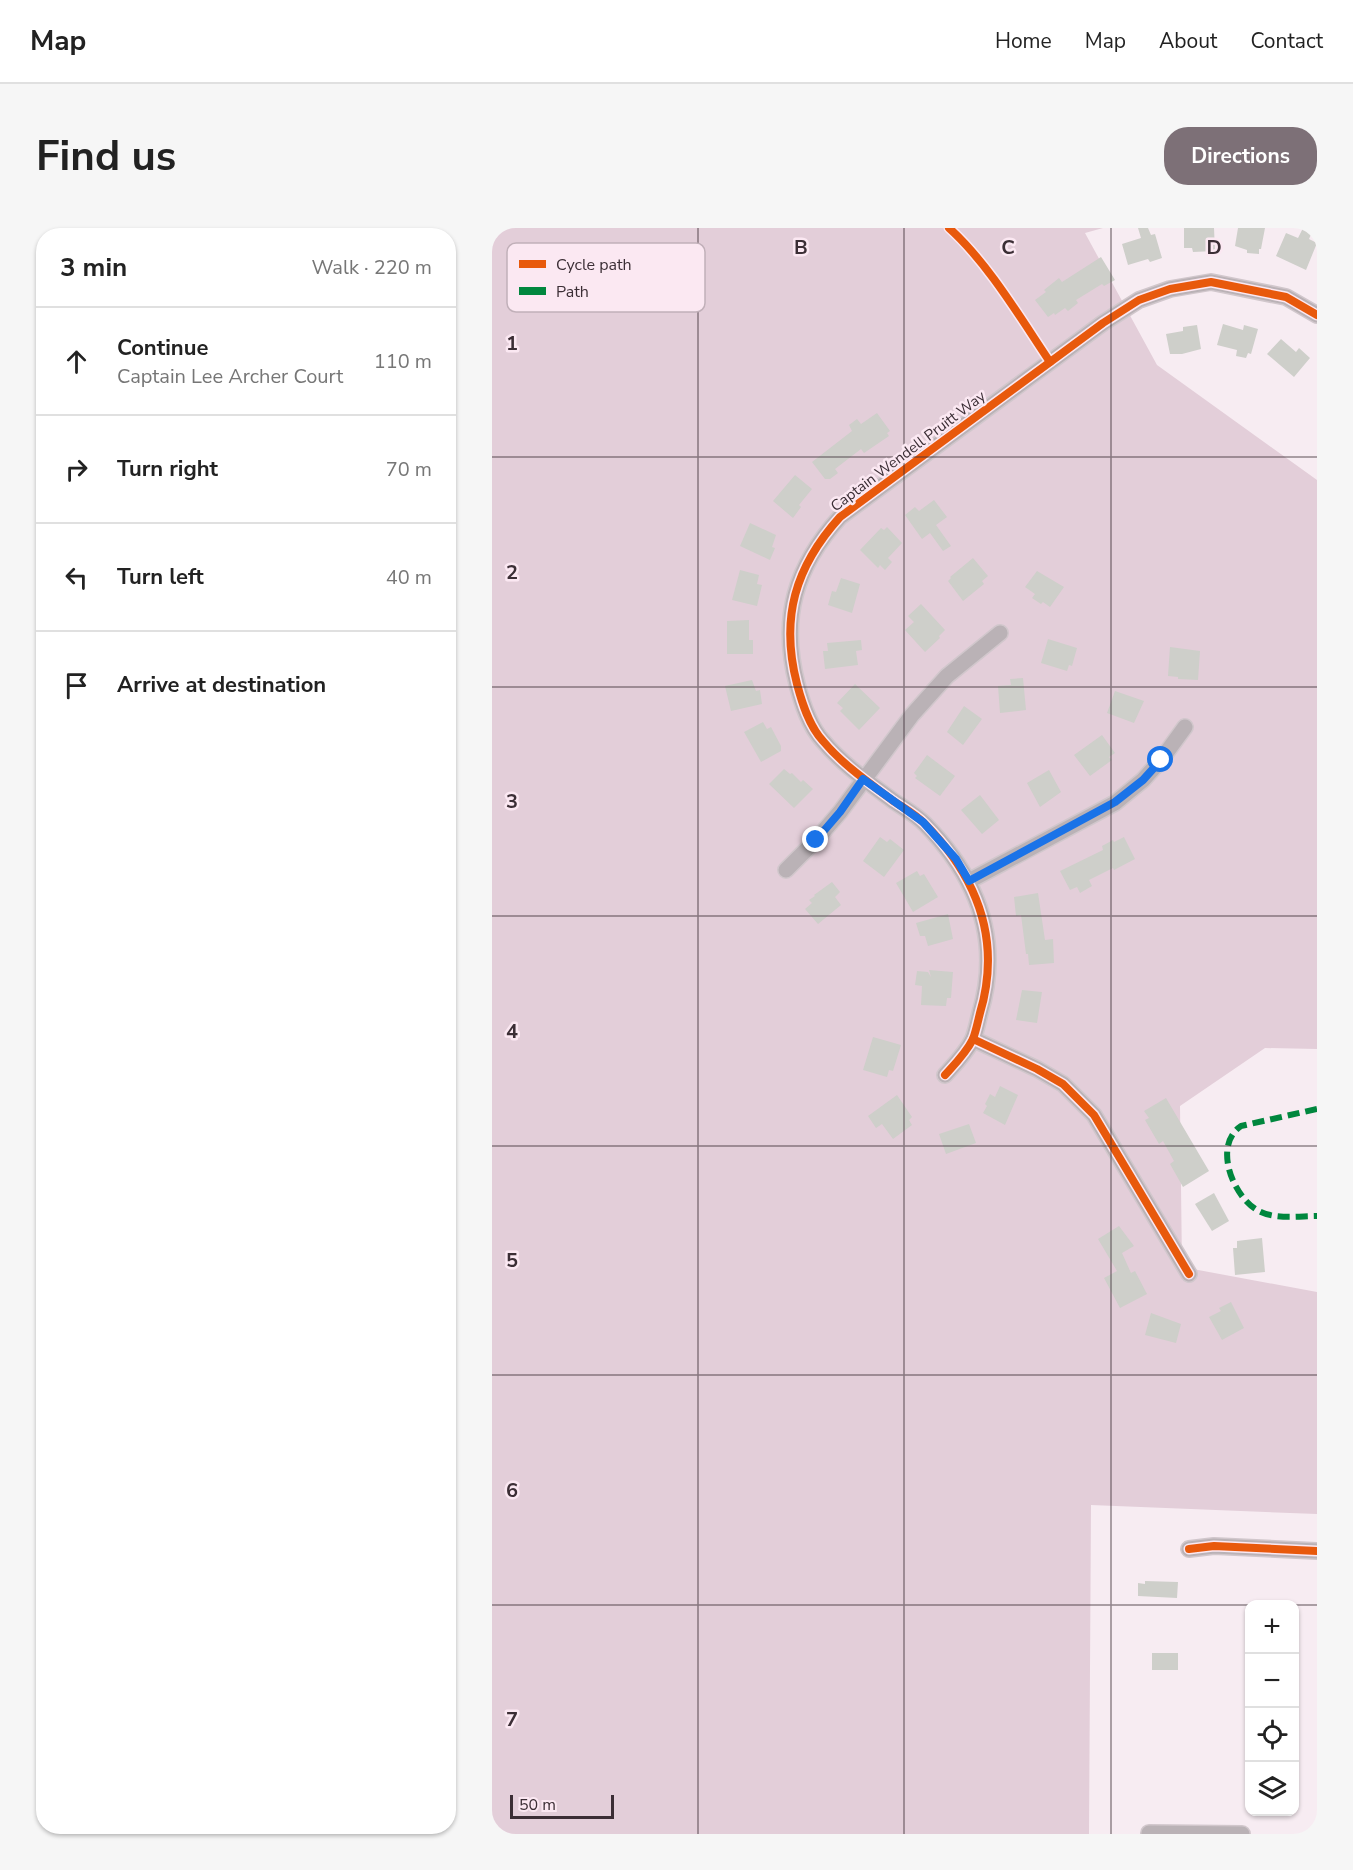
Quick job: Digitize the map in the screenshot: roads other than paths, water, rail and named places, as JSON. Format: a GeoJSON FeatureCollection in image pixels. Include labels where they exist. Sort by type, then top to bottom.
{"type":"FeatureCollection","features":[{"type":"Feature","properties":{"kind":"street","name":"Captain Wendell Pruitt Way"},"geometry":{"type":"LineString","coordinates":[[945,1075],[973,1039],[986,995],[989,957],[983,918],[969,881],[956,859],[923,822],[863,779],[821,740],[802,704],[793,667],[789,627],[795,593],[805,565],[821,538],[840,517],[1103,323],[1139,300],[1170,289],[1210,282],[1286,297],[1317,315]]}},
{"type":"Feature","properties":{"kind":"street"},"geometry":{"type":"LineString","coordinates":[[786,870],[828,826],[912,715],[947,676],[1000,633]]}},
{"type":"Feature","properties":{"kind":"street"},"geometry":{"type":"LineString","coordinates":[[969,881],[1115,802],[1143,780],[1185,727]]}},
{"type":"Feature","properties":{"kind":"street"},"geometry":{"type":"LineString","coordinates":[[973,1039],[1063,1084],[1094,1115],[1189,1274]]}},
{"type":"Feature","properties":{"kind":"street"},"geometry":{"type":"LineString","coordinates":[[1188,1549],[1214,1546],[1317,1551]]}},
{"type":"Feature","properties":{"kind":"street"},"geometry":{"type":"LineString","coordinates":[[1149,1833],[1242,1834]]}}]}
